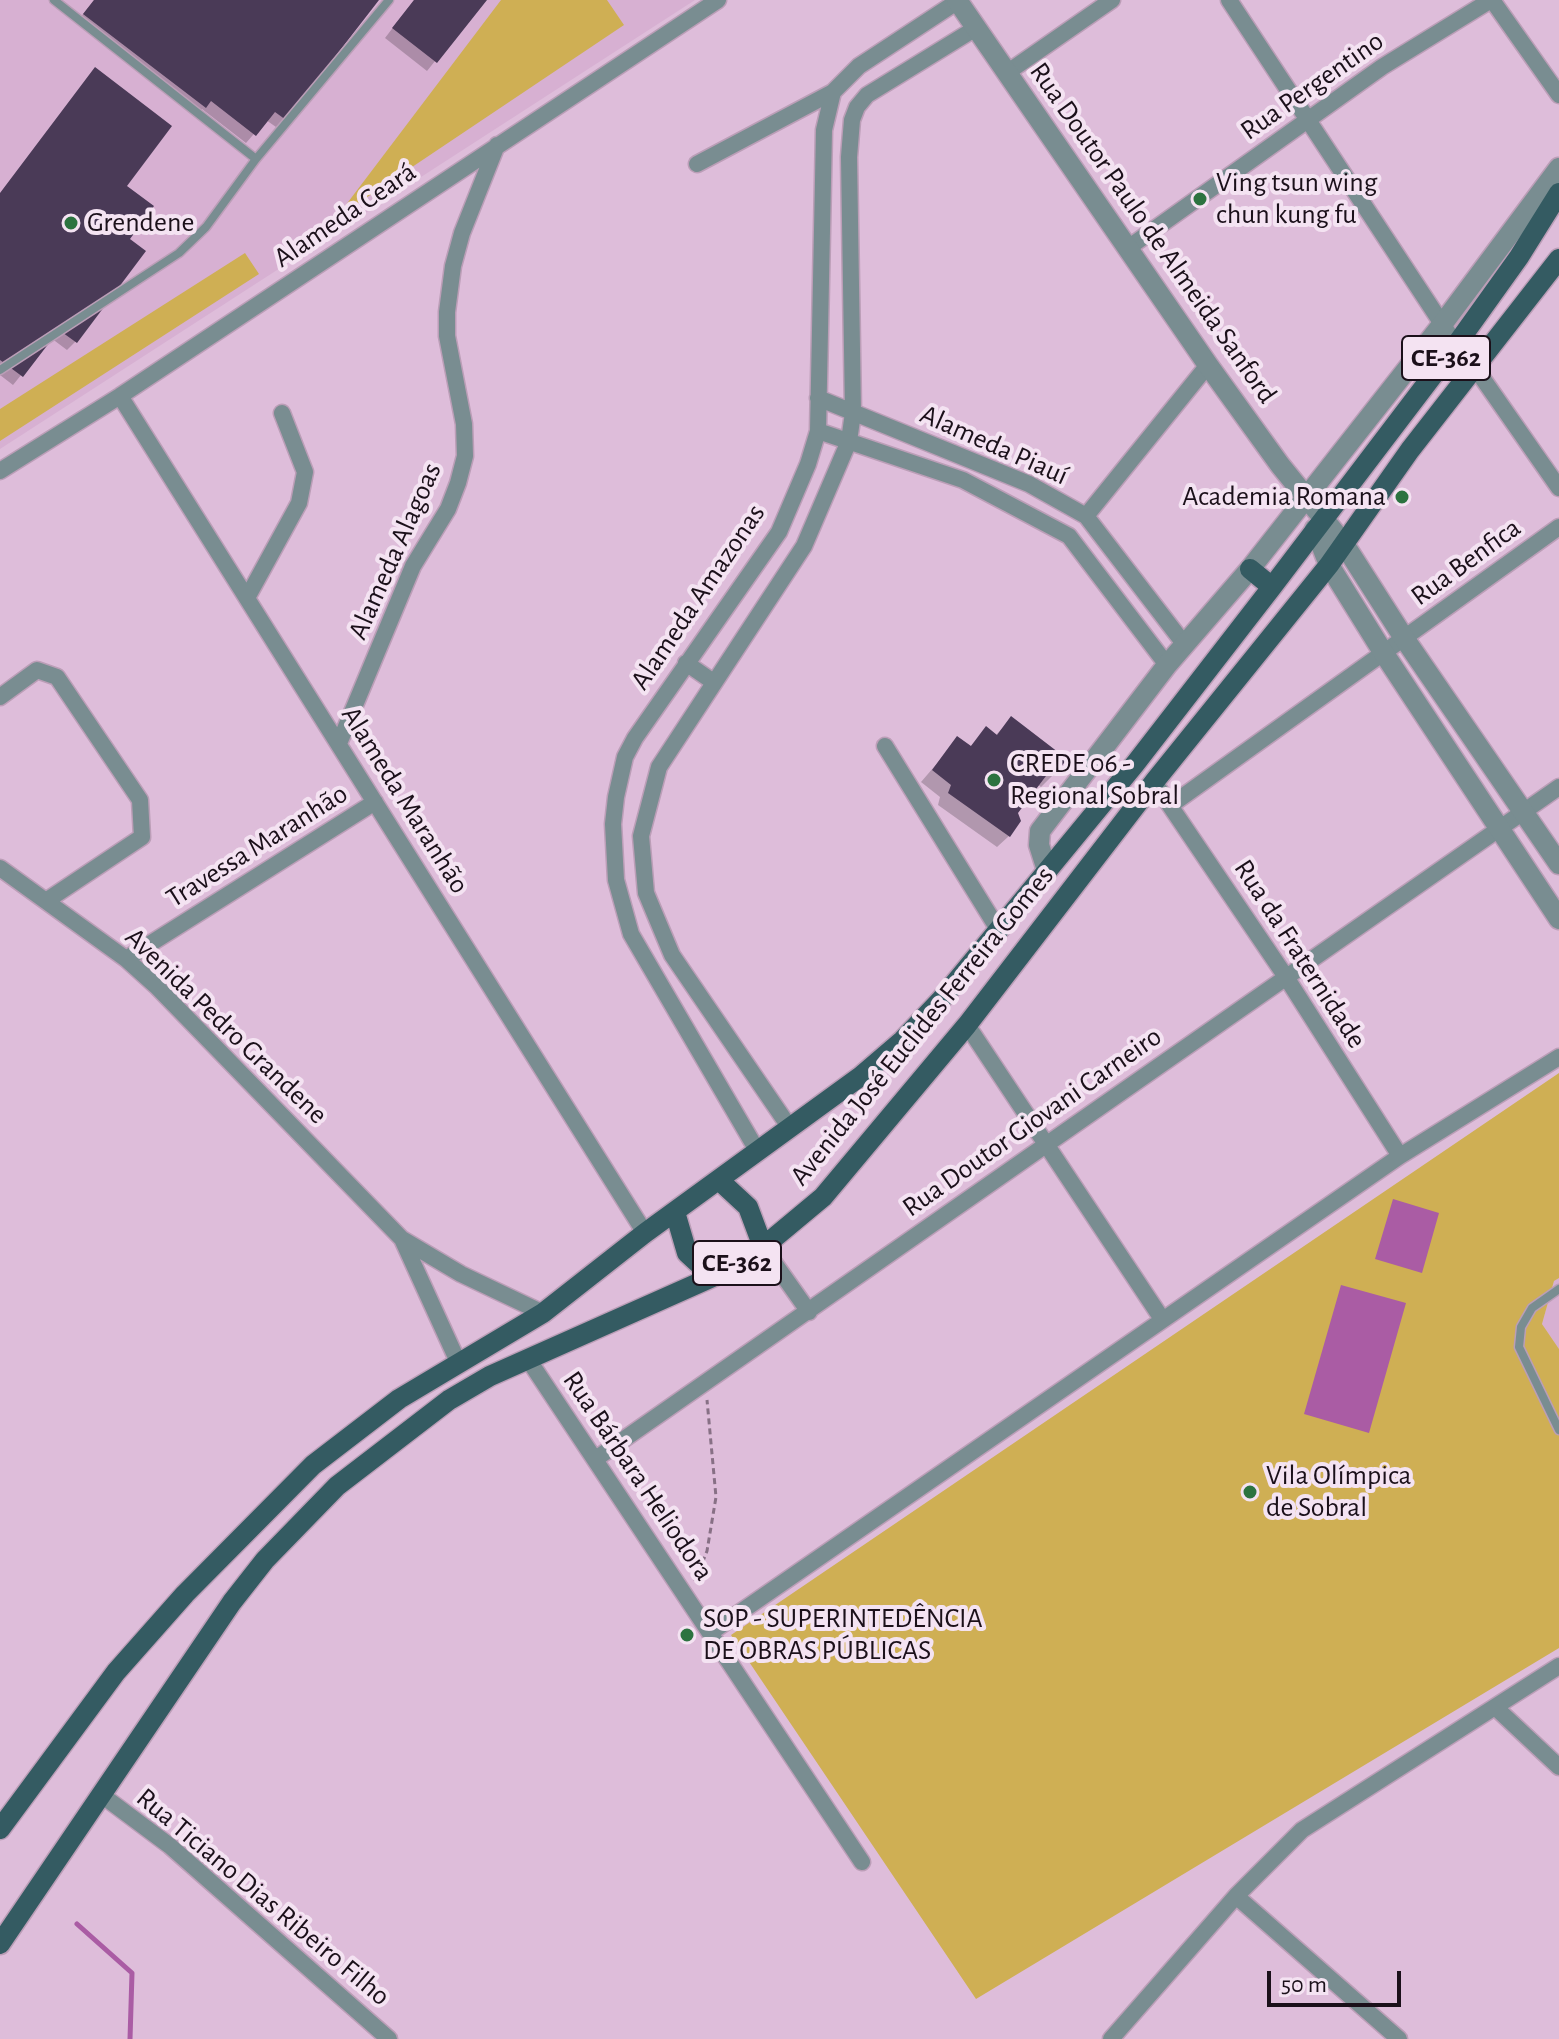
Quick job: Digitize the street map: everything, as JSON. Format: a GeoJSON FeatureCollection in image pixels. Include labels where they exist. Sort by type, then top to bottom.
{"type":"FeatureCollection","features":[{"type":"Feature","properties":{"kind":"main road","name":"Avenida José Euclides Ferreira Gomes"},"geometry":{"type":"LineString","coordinates":[[2,1827],[116,1672],[250,1527],[313,1465],[399,1399],[543,1313],[903,1040],[1135,764],[1456,345],[1519,257],[1559,193]]}},
{"type":"Feature","properties":{"kind":"main road","name":"Avenida José Euclides Ferreira Gomes"},"geometry":{"type":"LineString","coordinates":[[1,1942],[232,1602],[301,1521],[370,1458],[449,1400],[528,1359],[719,1274],[763,1247],[823,1197],[903,1097],[967,1025],[1154,782],[1329,565],[1410,450],[1559,259]]}},
{"type":"Feature","properties":{"kind":"main road"},"geometry":{"type":"LineString","coordinates":[[1250,569],[1272,587]]}},
{"type":"Feature","properties":{"kind":"main road"},"geometry":{"type":"LineString","coordinates":[[720,1181],[748,1207],[760,1231],[763,1247]]}},
{"type":"Feature","properties":{"kind":"main road"},"geometry":{"type":"LineString","coordinates":[[675,1212],[687,1253],[700,1265],[719,1274]]}},
{"type":"Feature","properties":{"kind":"street","name":"Alameda Ceará"},"geometry":{"type":"LineString","coordinates":[[0,471],[120,396],[718,0]]}},
{"type":"Feature","properties":{"kind":"street"},"geometry":{"type":"LineString","coordinates":[[1008,72],[1112,0]]}},
{"type":"Feature","properties":{"kind":"street"},"geometry":{"type":"LineString","coordinates":[[1229,0],[1456,345]]}},
{"type":"Feature","properties":{"kind":"street"},"geometry":{"type":"LineString","coordinates":[[1491,0],[1559,95]]}},
{"type":"Feature","properties":{"kind":"street","name":"Rua Pergentino"},"geometry":{"type":"LineString","coordinates":[[1128,248],[1382,67],[1491,0]]}},
{"type":"Feature","properties":{"kind":"street"},"geometry":{"type":"LineString","coordinates":[[697,164],[833,92],[845,77],[958,1]]}},
{"type":"Feature","properties":{"kind":"street","name":"Rua Doutor Paulo de Almeida Sanford"},"geometry":{"type":"LineString","coordinates":[[958,1],[1208,365],[1306,495],[1320,522]]}},
{"type":"Feature","properties":{"kind":"street","name":"Alameda Amazonas"},"geometry":{"type":"LineString","coordinates":[[790,1128],[672,955],[660,932],[646,893],[641,836],[659,767],[712,681],[804,546],[849,441],[853,413],[849,181],[852,120],[867,95],[976,28]]}},
{"type":"Feature","properties":{"kind":"street"},"geometry":{"type":"LineString","coordinates":[[870,59],[887,83]]}},
{"type":"Feature","properties":{"kind":"street","name":"Alameda Amazonas"},"geometry":{"type":"LineString","coordinates":[[758,1152],[631,934],[616,880],[616,797],[625,757],[644,723],[779,532],[808,464],[818,431],[824,130],[833,92]]}},
{"type":"Feature","properties":{"kind":"street","name":"Alameda Alagoas"},"geometry":{"type":"LineString","coordinates":[[340,741],[413,566],[448,509],[458,483],[465,456],[464,424],[447,336],[447,312],[453,266],[462,233],[497,145]]}},
{"type":"Feature","properties":{"kind":"street"},"geometry":{"type":"LineString","coordinates":[[1046,867],[1039,845],[1040,831],[1167,665],[1250,569],[1441,326],[1559,168]]}},
{"type":"Feature","properties":{"kind":"street"},"geometry":{"type":"LineString","coordinates":[[1086,516],[1208,365]]}},
{"type":"Feature","properties":{"kind":"street"},"geometry":{"type":"LineString","coordinates":[[1476,369],[1559,488]]}},
{"type":"Feature","properties":{"kind":"street","name":"Alameda Maranhão"},"geometry":{"type":"LineString","coordinates":[[120,396],[340,741],[645,1233]]}},
{"type":"Feature","properties":{"kind":"street","name":"Alameda Piauí"},"geometry":{"type":"LineString","coordinates":[[818,398],[1029,484],[1086,516],[1185,645]]}},
{"type":"Feature","properties":{"kind":"street"},"geometry":{"type":"LineString","coordinates":[[247,598],[299,503],[305,472],[282,413]]}},
{"type":"Feature","properties":{"kind":"street","name":"Alameda Piauí"},"geometry":{"type":"LineString","coordinates":[[818,431],[963,480],[1069,536],[1167,665]]}},
{"type":"Feature","properties":{"kind":"street"},"geometry":{"type":"LineString","coordinates":[[1320,522],[1344,544],[1404,638],[1559,864]]}},
{"type":"Feature","properties":{"kind":"street"},"geometry":{"type":"LineString","coordinates":[[1320,522],[1329,565],[1559,919]]}},
{"type":"Feature","properties":{"kind":"street","name":"Rua Benfica"},"geometry":{"type":"LineString","coordinates":[[1171,805],[1559,527]]}},
{"type":"Feature","properties":{"kind":"street"},"geometry":{"type":"LineString","coordinates":[[686,663],[712,681]]}},
{"type":"Feature","properties":{"kind":"street"},"geometry":{"type":"LineString","coordinates":[[0,697],[37,670],[57,677],[140,800],[142,837],[46,901]]}},
{"type":"Feature","properties":{"kind":"street"},"geometry":{"type":"LineString","coordinates":[[885,746],[998,929]]}},
{"type":"Feature","properties":{"kind":"street","name":"Rua da Fraternidade"},"geometry":{"type":"LineString","coordinates":[[1154,782],[1286,977],[1400,1156]]}},
{"type":"Feature","properties":{"kind":"street","name":"Rua Doutor Giovani Carneiro"},"geometry":{"type":"LineString","coordinates":[[597,1458],[809,1312],[1045,1142],[1559,787]]}},
{"type":"Feature","properties":{"kind":"street","name":"Travessa Maranhão"},"geometry":{"type":"LineString","coordinates":[[126,959],[375,802]]}},
{"type":"Feature","properties":{"kind":"street"},"geometry":{"type":"LineString","coordinates":[[614,852],[641,854]]}},
{"type":"Feature","properties":{"kind":"street","name":"Avenida Pedro Grandene"},"geometry":{"type":"LineString","coordinates":[[0,868],[126,959],[402,1239],[461,1274],[543,1313]]}},
{"type":"Feature","properties":{"kind":"street"},"geometry":{"type":"LineString","coordinates":[[631,934],[660,932]]}},
{"type":"Feature","properties":{"kind":"street"},"geometry":{"type":"LineString","coordinates":[[967,1025],[1162,1319]]}},
{"type":"Feature","properties":{"kind":"street"},"geometry":{"type":"LineString","coordinates":[[710,1633],[1400,1156],[1559,1057]]}},
{"type":"Feature","properties":{"kind":"street","name":"Avenida Pedro Grandene"},"geometry":{"type":"LineString","coordinates":[[402,1239],[459,1364]]}},
{"type":"Feature","properties":{"kind":"street"},"geometry":{"type":"LineString","coordinates":[[763,1247],[809,1312]]}},
{"type":"Feature","properties":{"kind":"street","name":"Rua Bárbara Heliodora"},"geometry":{"type":"LineString","coordinates":[[528,1359],[597,1458],[862,1862]]}},
{"type":"Feature","properties":{"kind":"street"},"geometry":{"type":"LineString","coordinates":[[1135,2039],[1117,2033],[1236,1896],[1322,1814],[1559,1666]]}},
{"type":"Feature","properties":{"kind":"street"},"geometry":{"type":"LineString","coordinates":[[1495,1707],[1559,1767]]}},
{"type":"Feature","properties":{"kind":"street","name":"Rua Ticiano Dias Ribeiro Filho"},"geometry":{"type":"LineString","coordinates":[[103,1796],[170,1846],[389,2039]]}},
{"type":"Feature","properties":{"kind":"street"},"geometry":{"type":"LineString","coordinates":[[1236,1896],[1399,2039]]}},
{"type":"Feature","properties":{"kind":"lane"},"geometry":{"type":"LineString","coordinates":[[54,0],[256,159]]}},
{"type":"Feature","properties":{"kind":"lane"},"geometry":{"type":"LineString","coordinates":[[0,370],[179,253],[229,202],[256,159],[389,0]]}},
{"type":"Feature","properties":{"kind":"lane"},"geometry":{"type":"LineString","coordinates":[[1559,1289],[1532,1308],[1521,1327],[1519,1347],[1559,1430]]}},
{"type":"Feature","properties":{"kind":"path"},"geometry":{"type":"LineString","coordinates":[[686,1595],[707,1551],[716,1497],[705,1381]]}},
{"type":"Feature","properties":{"kind":"shaded area"},"geometry":{"type":"Polygon","coordinates":[[[0,0],[695,0],[0,449],[0,0]]]}},
{"type":"Feature","properties":{"kind":"shaded area"},"geometry":{"type":"Polygon","coordinates":[[[501,0],[607,0],[624,25],[336,218],[501,0]]]}},
{"type":"Feature","properties":{"kind":"shaded area"},"geometry":{"type":"Polygon","coordinates":[[[245,253],[259,274],[0,441],[0,409],[245,253]]]}},
{"type":"Feature","properties":{"kind":"shaded area","name":"Vila Olímpica de Sobral"},"geometry":{"type":"Polygon","coordinates":[[[1559,1073],[1559,1278],[1554,1281],[1542,1324],[1559,1349],[1559,1648],[976,1999],[731,1635],[1559,1073]]]}},
{"type":"Feature","properties":{"kind":"shaded area"},"geometry":{"type":"Polygon","coordinates":[[[1393,1199],[1439,1213],[1422,1273],[1375,1259],[1393,1199]]]}},
{"type":"Feature","properties":{"kind":"shaded area"},"geometry":{"type":"Polygon","coordinates":[[[1559,1278],[1559,1349],[1542,1324],[1554,1281],[1559,1278]]]}},
{"type":"Feature","properties":{"kind":"shaded area"},"geometry":{"type":"Polygon","coordinates":[[[1341,1285],[1406,1303],[1369,1433],[1304,1414],[1341,1285]]]}},
{"type":"Feature","properties":{"kind":"building"},"geometry":{"type":"Polygon","coordinates":[[[94,0],[379,0],[286,120],[275,112],[256,136],[211,101],[206,108],[83,14],[94,0]]]}},
{"type":"Feature","properties":{"kind":"building"},"geometry":{"type":"Polygon","coordinates":[[[414,0],[487,0],[437,63],[392,28],[414,0]]]}},
{"type":"Feature","properties":{"kind":"building","name":"Grendene"},"geometry":{"type":"Polygon","coordinates":[[[95,67],[172,126],[127,186],[154,206],[130,239],[146,251],[77,343],[59,330],[23,377],[0,360],[0,193],[95,67]]]}},
{"type":"Feature","properties":{"kind":"building","name":"CREDE 06 - Regional Sobral"},"geometry":{"type":"Polygon","coordinates":[[[1011,716],[1067,759],[1054,776],[1049,772],[1018,813],[1021,821],[1010,837],[948,793],[951,785],[932,770],[957,736],[971,746],[986,726],[997,735],[1011,716]]]}},
{"type":"Feature","properties":{"kind":"waterway"},"geometry":{"type":"LineString","coordinates":[[77,1924],[132,1973],[130,2039]]}},
{"type":"Feature","properties":{"kind":"place","name":"Ving tsun wing chun kung fu"},"geometry":{"type":"Point","coordinates":[1200,199]}},
{"type":"Feature","properties":{"kind":"place","name":"Grendene"},"geometry":{"type":"Point","coordinates":[71,223]}},
{"type":"Feature","properties":{"kind":"place","name":"Academia Romana"},"geometry":{"type":"Point","coordinates":[1402,497]}},
{"type":"Feature","properties":{"kind":"place","name":"CREDE 06 - Regional Sobral"},"geometry":{"type":"Point","coordinates":[994,780]}},
{"type":"Feature","properties":{"kind":"place","name":"Vila Olímpica de Sobral"},"geometry":{"type":"Point","coordinates":[1250,1492]}},
{"type":"Feature","properties":{"kind":"place","name":"SOP - SUPERINTEDÊNCIA DE OBRAS PÚBLICAS"},"geometry":{"type":"Point","coordinates":[687,1635]}}]}
